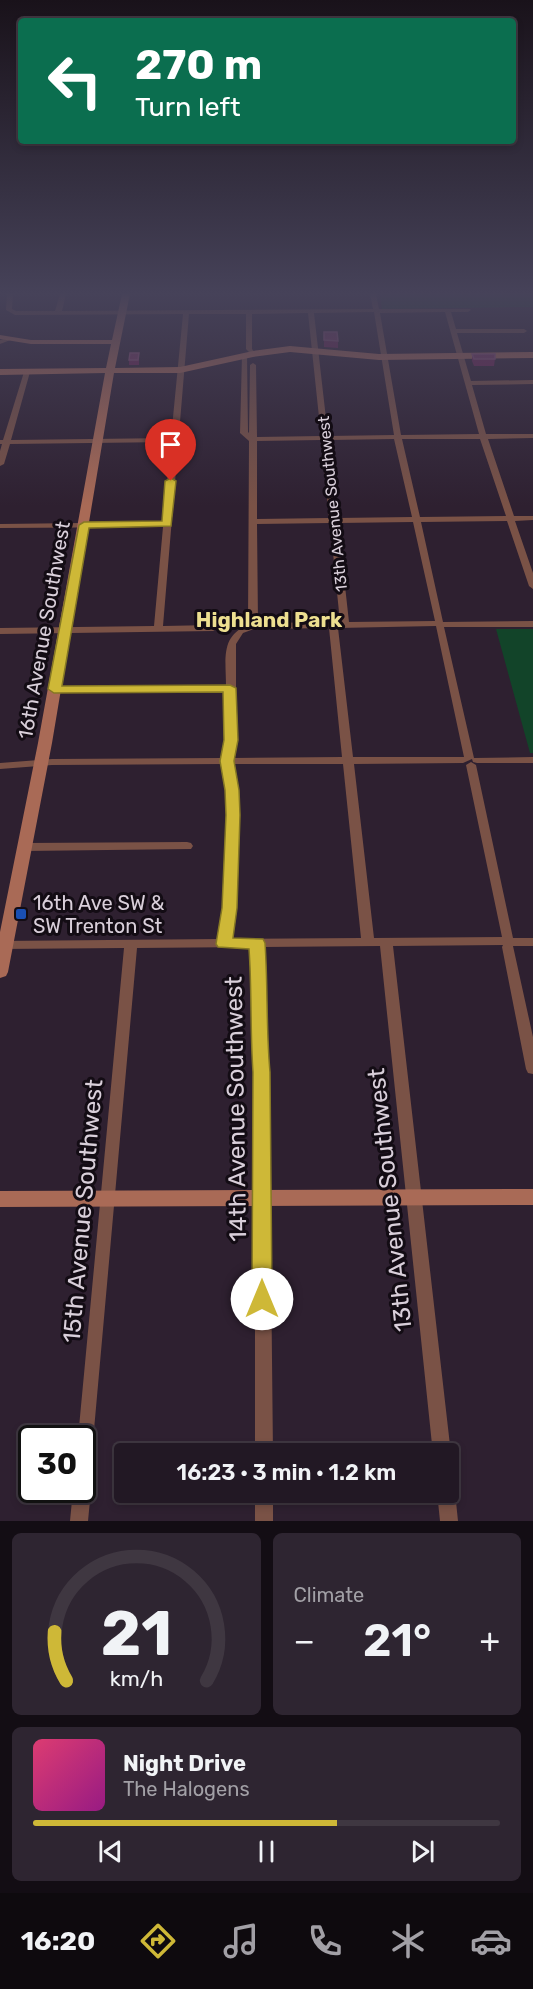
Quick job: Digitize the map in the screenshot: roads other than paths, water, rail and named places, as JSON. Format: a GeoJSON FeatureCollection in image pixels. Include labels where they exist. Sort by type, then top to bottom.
{"type":"FeatureCollection","features":[{"type":"Feature","properties":{"kind":"street","name":"16th Avenue Southwest"},"geometry":{"type":"LineString","coordinates":[[0,972],[3,945],[41,764],[111,365]]}},
{"type":"Feature","properties":{"kind":"street"},"geometry":{"type":"LineString","coordinates":[[158,629],[181,365]]}},
{"type":"Feature","properties":{"kind":"street"},"geometry":{"type":"LineString","coordinates":[[0,372],[180,370],[203,365]]}},
{"type":"Feature","properties":{"kind":"street"},"geometry":{"type":"LineString","coordinates":[[248,365],[244,433],[252,439],[533,436]]}},
{"type":"Feature","properties":{"kind":"street"},"geometry":{"type":"LineString","coordinates":[[253,365],[253,626]]}},
{"type":"Feature","properties":{"kind":"street","name":"13th Avenue Southwest"},"geometry":{"type":"LineString","coordinates":[[317,365],[345,626]]}},
{"type":"Feature","properties":{"kind":"street"},"geometry":{"type":"LineString","coordinates":[[386,365],[398,437],[470,761],[533,1069]]}},
{"type":"Feature","properties":{"kind":"street"},"geometry":{"type":"LineString","coordinates":[[463,365],[483,436],[533,586]]}},
{"type":"Feature","properties":{"kind":"street"},"geometry":{"type":"LineString","coordinates":[[0,464],[3,442],[27,372]]}},
{"type":"Feature","properties":{"kind":"street"},"geometry":{"type":"LineString","coordinates":[[468,383],[533,382]]}},
{"type":"Feature","properties":{"kind":"street"},"geometry":{"type":"LineString","coordinates":[[3,442],[174,440]]}},
{"type":"Feature","properties":{"kind":"street"},"geometry":{"type":"LineString","coordinates":[[253,522],[533,519]]}},
{"type":"Feature","properties":{"kind":"street"},"geometry":{"type":"LineString","coordinates":[[0,526],[167,524]]}},
{"type":"Feature","properties":{"kind":"street"},"geometry":{"type":"LineString","coordinates":[[224,944],[230,908],[233,807],[227,761],[231,740],[231,644],[240,631],[253,626],[533,624]]}},
{"type":"Feature","properties":{"kind":"street"},"geometry":{"type":"LineString","coordinates":[[333,626],[368,942]]}},
{"type":"Feature","properties":{"kind":"street"},"geometry":{"type":"LineString","coordinates":[[0,631],[213,628]]}},
{"type":"Feature","properties":{"kind":"street"},"geometry":{"type":"LineString","coordinates":[[54,689],[230,688]]}},
{"type":"Feature","properties":{"kind":"street"},"geometry":{"type":"LineString","coordinates":[[0,766],[227,761],[533,760]]}},
{"type":"Feature","properties":{"kind":"street"},"geometry":{"type":"LineString","coordinates":[[25,846],[187,846]]}},
{"type":"Feature","properties":{"kind":"street","name":"13th Avenue Southwest"},"geometry":{"type":"LineString","coordinates":[[386,942],[441,1443]]}},
{"type":"Feature","properties":{"kind":"street"},"geometry":{"type":"LineString","coordinates":[[3,945],[533,942]]}},
{"type":"Feature","properties":{"kind":"street","name":"14th Avenue Southwest"},"geometry":{"type":"LineString","coordinates":[[257,943],[262,1072],[264,1443]]}},
{"type":"Feature","properties":{"kind":"street","name":"15th Avenue Southwest"},"geometry":{"type":"LineString","coordinates":[[87,1425],[132,944]]}},
{"type":"Feature","properties":{"kind":"street"},"geometry":{"type":"LineString","coordinates":[[0,1199],[533,1197]]}},
{"type":"Feature","properties":{"kind":"street"},"geometry":{"type":"LineString","coordinates":[[79,1521],[81,1503]]}},
{"type":"Feature","properties":{"kind":"street"},"geometry":{"type":"LineString","coordinates":[[264,1503],[264,1521]]}},
{"type":"Feature","properties":{"kind":"street"},"geometry":{"type":"LineString","coordinates":[[447,1503],[449,1521]]}},
{"type":"Feature","properties":{"kind":"place","name":"16th Ave SW & SW Trenton St"},"geometry":{"type":"Point","coordinates":[21,914]}},
{"type":"Feature","properties":{"kind":"district","name":"Highland Park"},"geometry":{"type":"Point","coordinates":[269,620]}}]}
